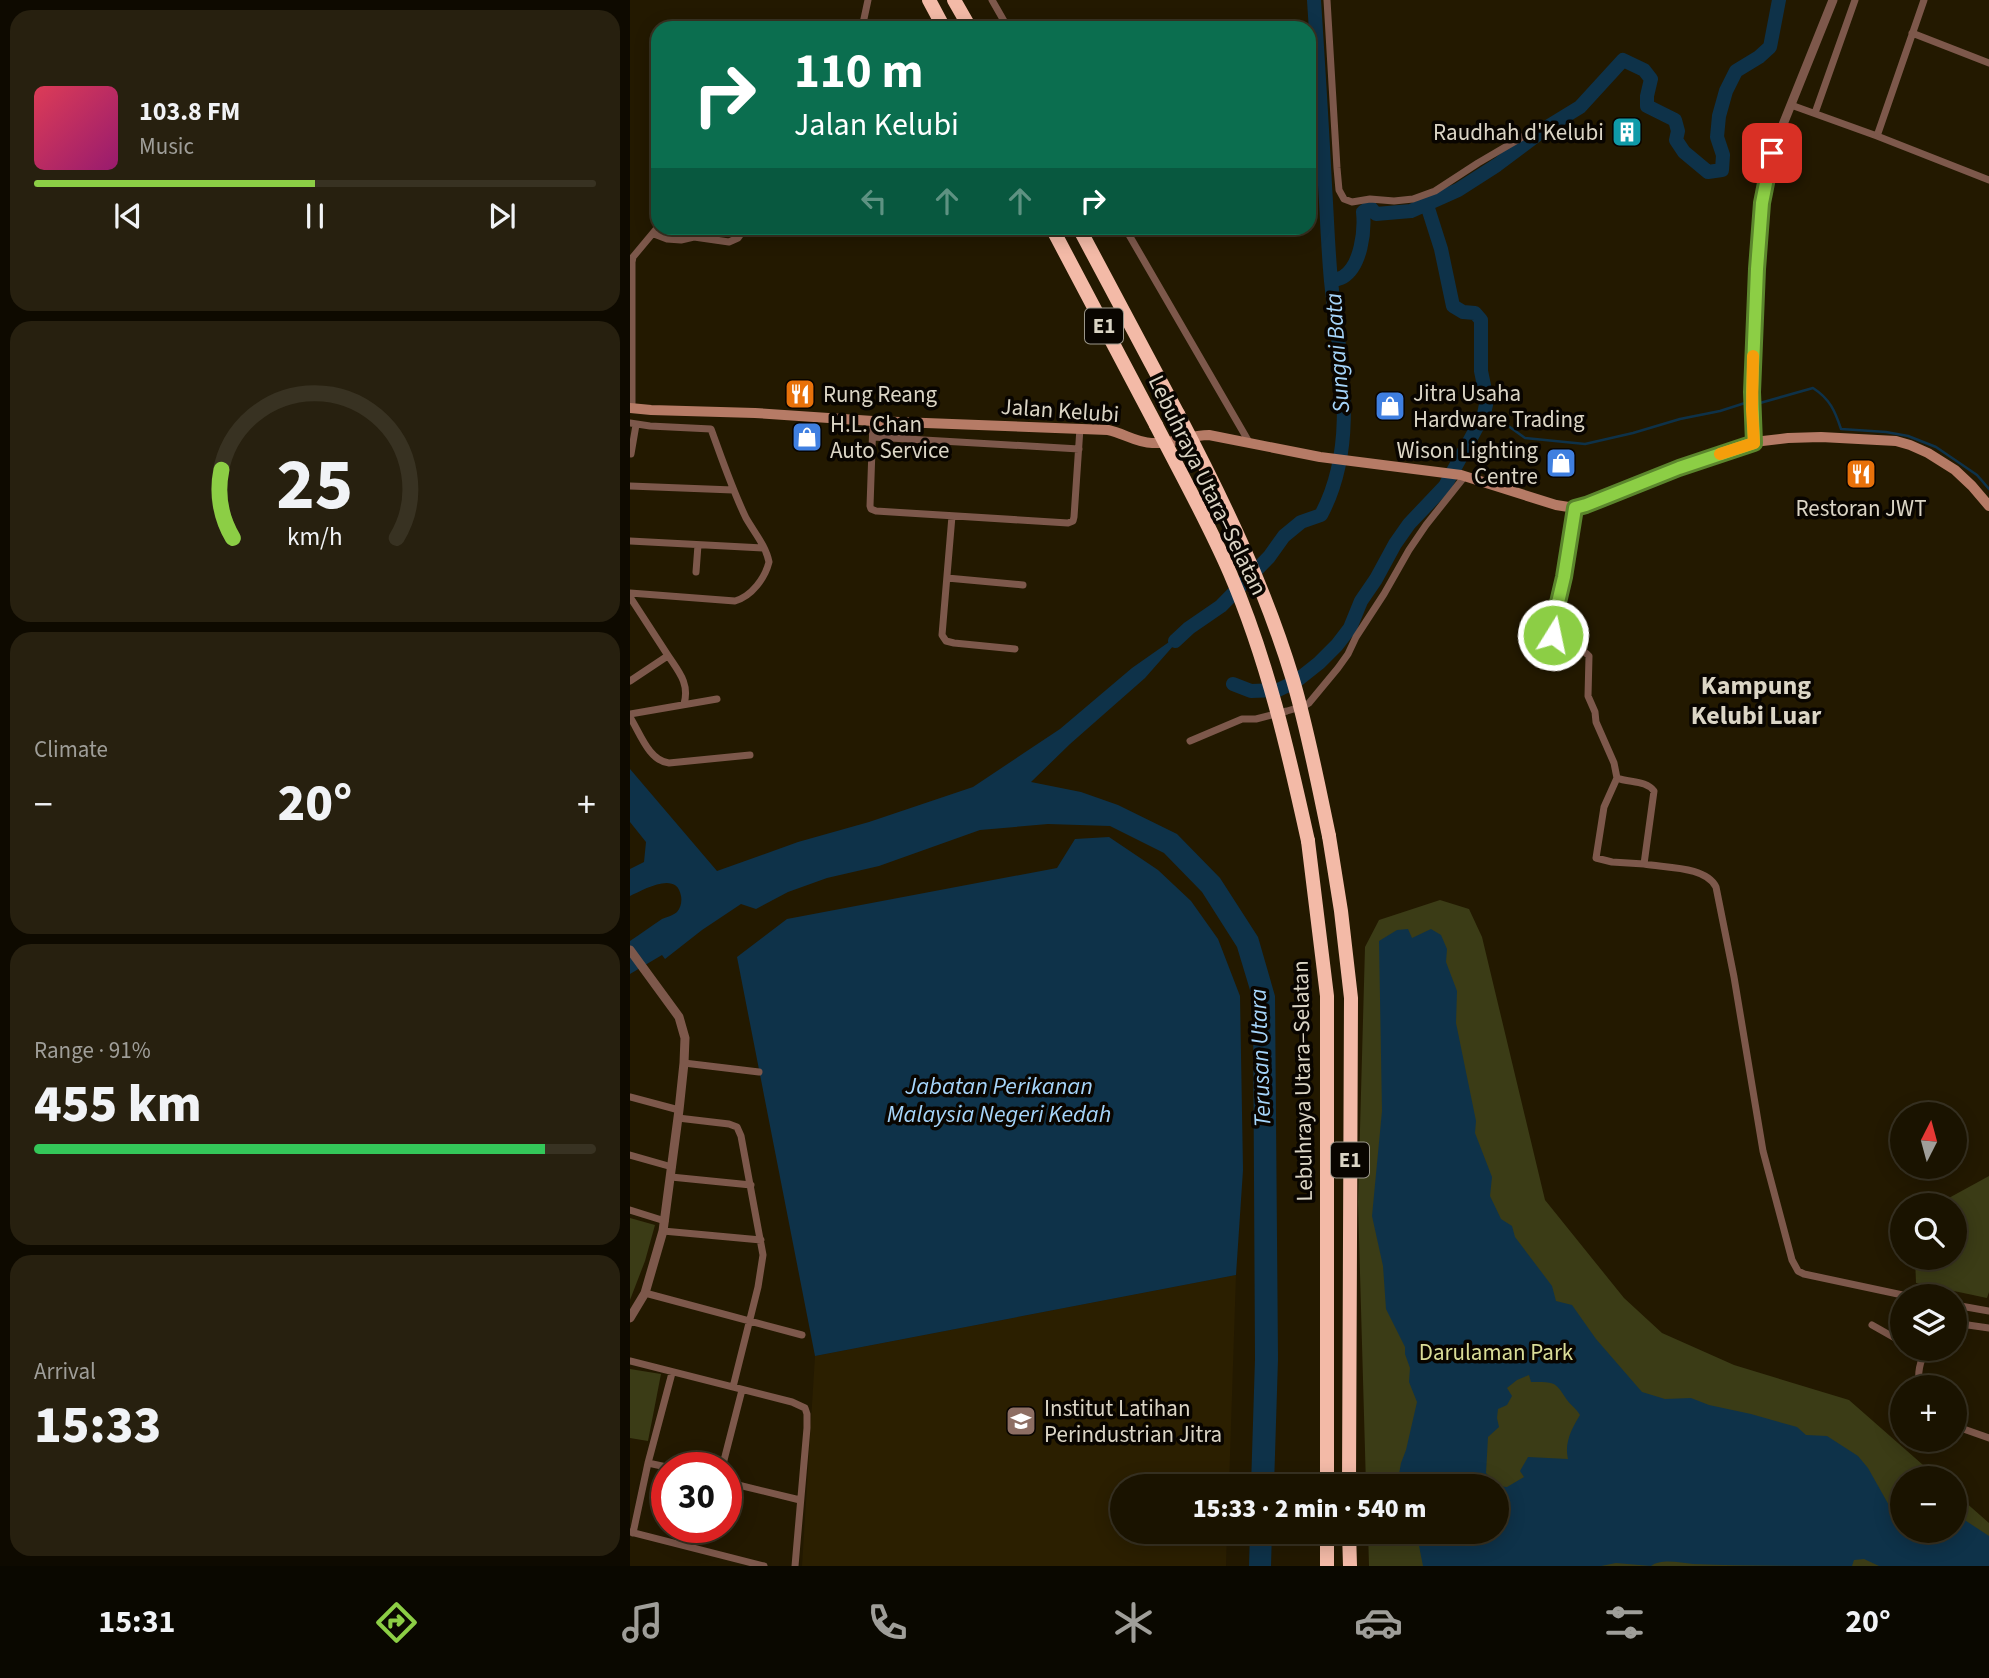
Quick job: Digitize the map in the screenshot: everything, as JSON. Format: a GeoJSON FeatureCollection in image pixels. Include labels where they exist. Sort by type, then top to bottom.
{"type":"FeatureCollection","features":[{"type":"Feature","properties":{"kind":"highway"},"geometry":{"type":"LineString","coordinates":[[929,0],[940,21]]}},
{"type":"Feature","properties":{"kind":"highway"},"geometry":{"type":"LineString","coordinates":[[954,0],[966,21]]}},
{"type":"Feature","properties":{"kind":"highway","name":"Lebuhraya Utara–Selatan"},"geometry":{"type":"LineString","coordinates":[[1056,235],[1197,503],[1230,574],[1268,677],[1308,841],[1327,996],[1327,1474]]}},
{"type":"Feature","properties":{"kind":"highway","name":"Lebuhraya Utara–Selatan"},"geometry":{"type":"LineString","coordinates":[[1083,235],[1220,497],[1272,618],[1293,680],[1329,836],[1339,891],[1351,998],[1349,1474]]}},
{"type":"Feature","properties":{"kind":"highway"},"geometry":{"type":"LineString","coordinates":[[1327,1544],[1327,1566]]}},
{"type":"Feature","properties":{"kind":"highway"},"geometry":{"type":"LineString","coordinates":[[1349,1544],[1350,1566]]}},
{"type":"Feature","properties":{"kind":"main road","name":"Jalan Kelubi"},"geometry":{"type":"LineString","coordinates":[[631,408],[873,421],[1080,428],[1121,433],[1149,443],[1199,435],[1221,436],[1320,457],[1463,476],[1546,503],[1575,508]]}},
{"type":"Feature","properties":{"kind":"main road"},"geometry":{"type":"LineString","coordinates":[[1575,508],[1679,468],[1754,443],[1805,437],[1896,441],[1928,453],[1972,486],[1989,506]]}},
{"type":"Feature","properties":{"kind":"street"},"geometry":{"type":"LineString","coordinates":[[864,21],[868,0]]}},
{"type":"Feature","properties":{"kind":"street"},"geometry":{"type":"LineString","coordinates":[[992,0],[1004,21]]}},
{"type":"Feature","properties":{"kind":"street"},"geometry":{"type":"LineString","coordinates":[[1326,0],[1337,168],[1339,190],[1344,199],[1352,202],[1370,199],[1394,201],[1413,199],[1435,191],[1536,129]]}},
{"type":"Feature","properties":{"kind":"street"},"geometry":{"type":"LineString","coordinates":[[1754,443],[1753,350],[1762,203],[1772,153],[1833,0]]}},
{"type":"Feature","properties":{"kind":"street"},"geometry":{"type":"LineString","coordinates":[[1815,113],[1855,0]]}},
{"type":"Feature","properties":{"kind":"street"},"geometry":{"type":"LineString","coordinates":[[1877,136],[1924,0]]}},
{"type":"Feature","properties":{"kind":"street"},"geometry":{"type":"LineString","coordinates":[[1912,33],[1989,63]]}},
{"type":"Feature","properties":{"kind":"street"},"geometry":{"type":"LineString","coordinates":[[1791,105],[1989,180]]}},
{"type":"Feature","properties":{"kind":"street"},"geometry":{"type":"LineString","coordinates":[[631,408],[632,262],[652,235]]}},
{"type":"Feature","properties":{"kind":"street"},"geometry":{"type":"LineString","coordinates":[[662,235],[667,239],[694,237],[729,242],[740,235]]}},
{"type":"Feature","properties":{"kind":"street"},"geometry":{"type":"LineString","coordinates":[[1129,235],[1249,442]]}},
{"type":"Feature","properties":{"kind":"street"},"geometry":{"type":"LineString","coordinates":[[650,426],[651,410]]}},
{"type":"Feature","properties":{"kind":"street"},"geometry":{"type":"LineString","coordinates":[[873,421],[871,509],[1069,523],[1073,521],[1080,428]]}},
{"type":"Feature","properties":{"kind":"street"},"geometry":{"type":"LineString","coordinates":[[630,595],[727,601],[741,599],[750,593],[769,566],[769,557],[733,490],[711,429],[633,424],[631,454]]}},
{"type":"Feature","properties":{"kind":"street"},"geometry":{"type":"LineString","coordinates":[[873,437],[1079,449]]}},
{"type":"Feature","properties":{"kind":"street"},"geometry":{"type":"LineString","coordinates":[[1189,741],[1242,719],[1256,719],[1309,703],[1348,654],[1426,525],[1463,476]]}},
{"type":"Feature","properties":{"kind":"street"},"geometry":{"type":"LineString","coordinates":[[630,486],[733,490]]}},
{"type":"Feature","properties":{"kind":"street"},"geometry":{"type":"LineString","coordinates":[[1575,508],[1552,633],[1557,639],[1589,656],[1588,696],[1595,712],[1595,722],[1614,763],[1617,778],[1604,807],[1596,858],[1699,873],[1711,878],[1716,887],[1734,977],[1763,1151],[1789,1254],[1798,1271],[1804,1274],[1890,1292]]}},
{"type":"Feature","properties":{"kind":"street"},"geometry":{"type":"LineString","coordinates":[[952,516],[943,635],[946,640],[954,643],[1015,649]]}},
{"type":"Feature","properties":{"kind":"street"},"geometry":{"type":"LineString","coordinates":[[630,541],[763,548]]}},
{"type":"Feature","properties":{"kind":"street"},"geometry":{"type":"LineString","coordinates":[[696,572],[698,544]]}},
{"type":"Feature","properties":{"kind":"street"},"geometry":{"type":"LineString","coordinates":[[947,578],[1023,585]]}},
{"type":"Feature","properties":{"kind":"street"},"geometry":{"type":"LineString","coordinates":[[630,595],[685,681],[687,690],[684,704]]}},
{"type":"Feature","properties":{"kind":"street"},"geometry":{"type":"LineString","coordinates":[[630,681],[667,654]]}},
{"type":"Feature","properties":{"kind":"street"},"geometry":{"type":"LineString","coordinates":[[717,699],[630,715],[654,757],[660,762],[750,755]]}},
{"type":"Feature","properties":{"kind":"street"},"geometry":{"type":"LineString","coordinates":[[1617,778],[1647,785],[1654,791],[1644,864]]}},
{"type":"Feature","properties":{"kind":"street"},"geometry":{"type":"LineString","coordinates":[[630,950],[679,1017],[685,1038],[666,1221],[645,1293],[630,1318]]}},
{"type":"Feature","properties":{"kind":"street"},"geometry":{"type":"LineString","coordinates":[[684,1063],[759,1072]]}},
{"type":"Feature","properties":{"kind":"street"},"geometry":{"type":"LineString","coordinates":[[630,1097],[679,1114],[729,1124],[737,1127],[741,1136],[763,1255],[762,1269],[733,1387]]}},
{"type":"Feature","properties":{"kind":"street"},"geometry":{"type":"LineString","coordinates":[[630,1155],[672,1167]]}},
{"type":"Feature","properties":{"kind":"street"},"geometry":{"type":"LineString","coordinates":[[671,1177],[751,1185]]}},
{"type":"Feature","properties":{"kind":"street"},"geometry":{"type":"LineString","coordinates":[[630,1210],[666,1221]]}},
{"type":"Feature","properties":{"kind":"street"},"geometry":{"type":"LineString","coordinates":[[663,1231],[761,1240]]}},
{"type":"Feature","properties":{"kind":"street"},"geometry":{"type":"LineString","coordinates":[[645,1293],[802,1335]]}},
{"type":"Feature","properties":{"kind":"street"},"geometry":{"type":"LineString","coordinates":[[1967,1307],[1989,1311]]}},
{"type":"Feature","properties":{"kind":"street"},"geometry":{"type":"LineString","coordinates":[[1871,1325],[1890,1335]]}},
{"type":"Feature","properties":{"kind":"street"},"geometry":{"type":"LineString","coordinates":[[1967,1325],[1989,1328]]}},
{"type":"Feature","properties":{"kind":"street"},"geometry":{"type":"LineString","coordinates":[[630,1361],[792,1402],[805,1408],[807,1428],[796,1566]]}},
{"type":"Feature","properties":{"kind":"street"},"geometry":{"type":"LineString","coordinates":[[672,1373],[631,1532],[764,1566]]}},
{"type":"Feature","properties":{"kind":"street"},"geometry":{"type":"LineString","coordinates":[[726,1452],[742,1390]]}},
{"type":"Feature","properties":{"kind":"street"},"geometry":{"type":"LineString","coordinates":[[1967,1430],[1989,1438]]}},
{"type":"Feature","properties":{"kind":"street"},"geometry":{"type":"LineString","coordinates":[[742,1486],[800,1500]]}},
{"type":"Feature","properties":{"kind":"shaded area","name":"Institut Latihan Perindustrian Jitra"},"geometry":{"type":"Polygon","coordinates":[[[1236,1275],[1229,1474],[1110,1474],[1110,1544],[1227,1544],[1226,1566],[802,1566],[815,1356],[1236,1275]]]}},
{"type":"Feature","properties":{"kind":"green space","name":"Darulaman Park"},"geometry":{"type":"Polygon","coordinates":[[[1440,900],[1469,909],[1482,937],[1545,1200],[1624,1298],[1662,1333],[1734,1365],[1849,1400],[1890,1436],[1890,1452],[1908,1452],[1924,1466],[1890,1466],[1890,1543],[1967,1543],[1967,1504],[1989,1523],[1989,1566],[1369,1566],[1368,1544],[1509,1544],[1509,1474],[1366,1474],[1358,1202],[1365,947],[1379,920],[1440,900]]]}},
{"type":"Feature","properties":{"kind":"green space"},"geometry":{"type":"Polygon","coordinates":[[[1989,1176],[1987,1298],[1967,1294],[1967,1284],[1916,1283],[1915,1270],[1967,1270],[1967,1193],[1958,1193],[1989,1176]]]}},
{"type":"Feature","properties":{"kind":"green space"},"geometry":{"type":"Polygon","coordinates":[[[630,1218],[655,1225],[630,1300],[630,1218]]]}},
{"type":"Feature","properties":{"kind":"green space"},"geometry":{"type":"Polygon","coordinates":[[[630,1369],[661,1374],[648,1441],[630,1438],[630,1369]]]}},
{"type":"Feature","properties":{"kind":"water","name":"Terusan Utara"},"geometry":{"type":"Polygon","coordinates":[[[1189,628],[1145,678],[1031,782],[1081,792],[1118,805],[1177,834],[1220,878],[1258,937],[1275,996],[1278,1359],[1274,1474],[1251,1474],[1255,1359],[1253,1000],[1237,947],[1202,892],[1164,853],[1110,826],[1048,824],[980,830],[879,866],[827,878],[788,892],[756,909],[741,904],[665,959],[662,955],[630,974],[630,941],[662,919],[676,913],[681,896],[678,888],[667,883],[630,896],[630,869],[644,862],[646,842],[630,822],[630,769],[717,871],[798,842],[869,822],[973,787],[1060,729],[1132,668],[1189,628]]]}},
{"type":"Feature","properties":{"kind":"water","name":"Jabatan Perikanan Malaysia Negeri Kedah"},"geometry":{"type":"Polygon","coordinates":[[[1109,837],[1158,870],[1191,901],[1218,939],[1240,996],[1243,1170],[1236,1275],[815,1356],[737,957],[787,919],[1057,868],[1075,839],[1109,837]]]}},
{"type":"Feature","properties":{"kind":"water","name":"Darulaman Park"},"geometry":{"type":"Polygon","coordinates":[[[1408,929],[1412,938],[1431,929],[1441,935],[1447,949],[1446,962],[1457,991],[1456,1023],[1476,1121],[1475,1133],[1492,1177],[1490,1196],[1501,1219],[1512,1226],[1515,1237],[1552,1286],[1556,1301],[1572,1305],[1596,1339],[1642,1392],[1665,1399],[1691,1398],[1797,1427],[1806,1435],[1827,1436],[1858,1456],[1868,1468],[1890,1507],[1890,1543],[1967,1543],[1967,1522],[1989,1536],[1989,1566],[1879,1566],[1864,1559],[1854,1560],[1852,1566],[1666,1562],[1651,1566],[1616,1563],[1601,1566],[1423,1566],[1419,1544],[1509,1544],[1509,1486],[1524,1477],[1520,1471],[1528,1457],[1568,1459],[1568,1441],[1580,1415],[1558,1387],[1548,1382],[1531,1382],[1529,1375],[1507,1388],[1512,1396],[1507,1405],[1498,1409],[1499,1427],[1488,1437],[1487,1474],[1399,1474],[1417,1402],[1409,1382],[1410,1368],[1405,1347],[1386,1309],[1383,1266],[1372,1216],[1382,1111],[1379,941],[1397,930],[1408,929]]]}},
{"type":"Feature","properties":{"kind":"water"},"geometry":{"type":"Polygon","coordinates":[[[1250,1544],[1272,1544],[1271,1566],[1249,1566],[1250,1544]]]}},
{"type":"Feature","properties":{"kind":"waterway","name":"Sungai Bata"},"geometry":{"type":"LineString","coordinates":[[1314,0],[1315,21]]}},
{"type":"Feature","properties":{"kind":"waterway"},"geometry":{"type":"LineString","coordinates":[[1331,281],[1349,272],[1358,257],[1363,212],[1370,207],[1376,214],[1411,211],[1458,190],[1580,107],[1623,60],[1644,70],[1651,79],[1647,106],[1675,120],[1678,131],[1676,140],[1684,152],[1708,172],[1722,170],[1723,155],[1717,137],[1726,91],[1736,71],[1770,47],[1779,0]]}},
{"type":"Feature","properties":{"kind":"waterway","name":"Sungai Bata"},"geometry":{"type":"LineString","coordinates":[[1175,641],[1221,606],[1269,557],[1284,536],[1301,522],[1321,515],[1333,487],[1340,458],[1344,400],[1330,269],[1316,34]]}},
{"type":"Feature","properties":{"kind":"waterway"},"geometry":{"type":"LineString","coordinates":[[1233,684],[1251,691],[1278,690],[1295,682],[1337,645],[1350,628],[1361,601],[1395,544],[1409,524],[1445,486],[1484,414],[1487,400],[1481,371],[1481,320],[1475,313],[1463,312],[1453,306],[1441,249],[1427,205]]}},
{"type":"Feature","properties":{"kind":"waterway"},"geometry":{"type":"LineString","coordinates":[[1760,403],[1813,388],[1831,406],[1841,429],[1908,436],[1936,447],[1977,475],[1989,489]]}},
{"type":"Feature","properties":{"kind":"waterway"},"geometry":{"type":"LineString","coordinates":[[1484,414],[1500,420],[1525,438],[1585,444],[1745,403]]}},
{"type":"Feature","properties":{"kind":"slow traffic"},"geometry":{"type":"LineString","coordinates":[[1720,454],[1754,443],[1753,356]]}},
{"type":"Feature","properties":{"kind":"place","name":"Raudhah d'Kelubi"},"geometry":{"type":"Point","coordinates":[1627,132]}},
{"type":"Feature","properties":{"kind":"place","name":"Rung Reang"},"geometry":{"type":"Point","coordinates":[800,394]}},
{"type":"Feature","properties":{"kind":"place","name":"Jitra Usaha Hardware Trading"},"geometry":{"type":"Point","coordinates":[1390,406]}},
{"type":"Feature","properties":{"kind":"place","name":"H.L. Chan Auto Service"},"geometry":{"type":"Point","coordinates":[807,437]}},
{"type":"Feature","properties":{"kind":"place","name":"Wison Lighting Centre"},"geometry":{"type":"Point","coordinates":[1561,463]}},
{"type":"Feature","properties":{"kind":"place","name":"Restoran JWT"},"geometry":{"type":"Point","coordinates":[1861,474]}},
{"type":"Feature","properties":{"kind":"place","name":"Institut Latihan Perindustrian Jitra"},"geometry":{"type":"Point","coordinates":[1021,1421]}},
{"type":"Feature","properties":{"kind":"district","name":"Kampung Kelubi Luar"},"geometry":{"type":"Point","coordinates":[1756,700]}},
{"type":"Feature","properties":{"kind":"route"},"geometry":{"type":"LineString","coordinates":[[1553,635],[1552,628],[1564,577],[1575,508],[1679,468],[1754,443],[1754,316],[1762,203],[1772,153]]}}]}
